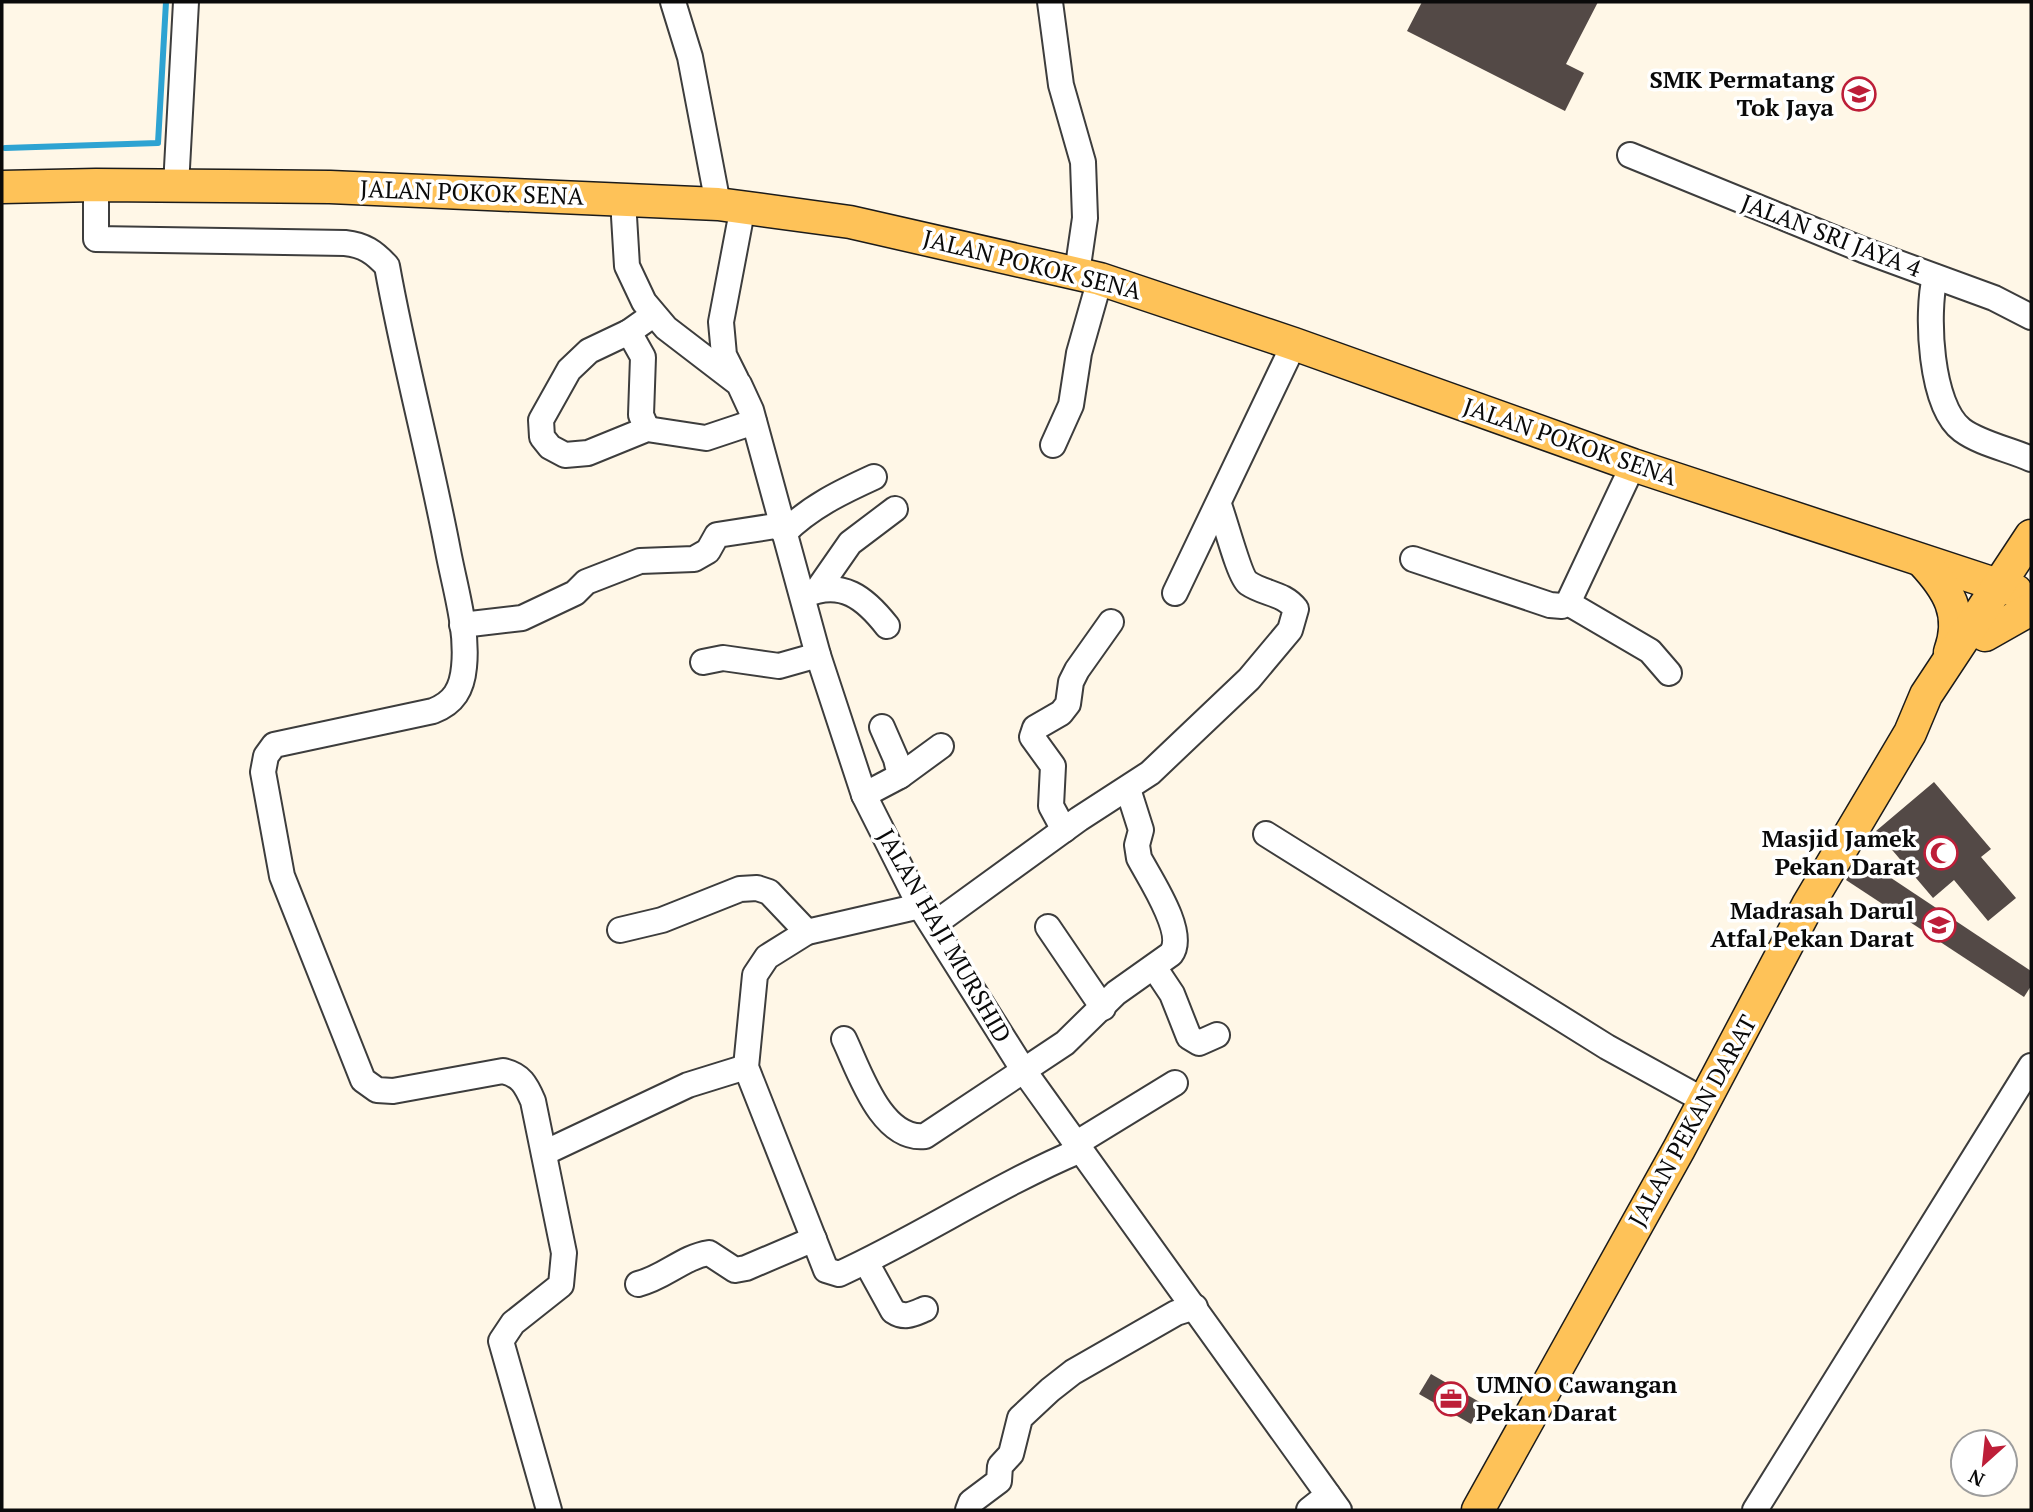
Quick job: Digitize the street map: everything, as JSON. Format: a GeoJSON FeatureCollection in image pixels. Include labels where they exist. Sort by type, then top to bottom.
{"type":"FeatureCollection","features":[{"type":"Feature","properties":{"kind":"main road","name":"JALAN POKOK SENA"},"geometry":{"type":"LineString","coordinates":[[2,187],[96,194],[176,186],[330,187],[730,205],[850,222],[1089,276],[1294,344],[1633,465],[1923,562],[2021,590]]}},
{"type":"Feature","properties":{"kind":"main road"},"geometry":{"type":"LineString","coordinates":[[1910,733],[1938,702],[1985,635],[2021,590],[2031,536]]}},
{"type":"Feature","properties":{"kind":"main road"},"geometry":{"type":"LineString","coordinates":[[1923,562],[1942,583],[1954,603],[1956,621],[1947,663]]}},
{"type":"Feature","properties":{"kind":"main road"},"geometry":{"type":"LineString","coordinates":[[1910,733],[1926,695],[1947,663],[2021,590]]}},
{"type":"Feature","properties":{"kind":"main road","name":"JALAN PEKAN DARAT"},"geometry":{"type":"LineString","coordinates":[[1478,1510],[1705,1101],[1808,905],[1910,733]]}},
{"type":"Feature","properties":{"kind":"street"},"geometry":{"type":"LineString","coordinates":[[176,186],[186,2]]}},
{"type":"Feature","properties":{"kind":"street"},"geometry":{"type":"LineString","coordinates":[[673,2],[730,205],[721,322],[724,355],[739,384]]}},
{"type":"Feature","properties":{"kind":"street"},"geometry":{"type":"LineString","coordinates":[[1051,2],[1061,85],[1083,162],[1089,276],[1071,405],[1053,445]]}},
{"type":"Feature","properties":{"kind":"street","name":"JALAN SRI JAYA 4"},"geometry":{"type":"LineString","coordinates":[[1630,155],[1723,195],[1994,298],[2031,317]]}},
{"type":"Feature","properties":{"kind":"street"},"geometry":{"type":"LineString","coordinates":[[96,194],[96,239],[359,244],[375,253],[387,265],[431,459],[462,625],[465,666],[462,681],[457,694],[447,705],[274,745],[266,756],[263,772],[282,876],[363,1080],[377,1090],[393,1091],[496,1071],[516,1075],[527,1086],[553,1149],[565,1273],[554,1294],[525,1312],[501,1341],[549,1510]]}},
{"type":"Feature","properties":{"kind":"street","name":"JALAN HAJI MURSHID"},"geometry":{"type":"LineString","coordinates":[[623,200],[627,266],[653,315],[739,384],[754,422],[783,529],[810,593],[818,655],[864,795],[927,915],[1024,1071],[1195,1307],[1325,1505]]}},
{"type":"Feature","properties":{"kind":"street"},"geometry":{"type":"LineString","coordinates":[[1935,277],[1930,315],[1941,397],[1949,418],[1964,431],[1982,440],[2031,458]]}},
{"type":"Feature","properties":{"kind":"street"},"geometry":{"type":"LineString","coordinates":[[653,315],[629,332],[589,351],[569,370],[541,420],[542,437],[550,447],[565,455],[588,453],[647,429],[706,438],[754,422]]}},
{"type":"Feature","properties":{"kind":"street"},"geometry":{"type":"LineString","coordinates":[[629,332],[643,357],[641,415],[647,429]]}},
{"type":"Feature","properties":{"kind":"street"},"geometry":{"type":"LineString","coordinates":[[1175,593],[1294,344]]}},
{"type":"Feature","properties":{"kind":"street"},"geometry":{"type":"LineString","coordinates":[[1413,559],[1550,605],[1562,606],[1568,603],[1633,465]]}},
{"type":"Feature","properties":{"kind":"street"},"geometry":{"type":"LineString","coordinates":[[462,625],[522,618],[575,593],[586,582],[640,561],[694,559],[708,551],[717,535],[783,529],[836,494],[874,477]]}},
{"type":"Feature","properties":{"kind":"street"},"geometry":{"type":"LineString","coordinates":[[1175,1083],[1079,1147],[866,1262],[839,1274],[829,1273],[746,1067],[751,996],[759,965],[807,932],[927,915],[1064,830],[1128,789],[1187,740],[1249,679],[1290,630],[1296,609],[1289,600],[1248,583],[1239,573],[1236,549],[1219,505]]}},
{"type":"Feature","properties":{"kind":"street"},"geometry":{"type":"LineString","coordinates":[[810,593],[850,543],[895,509]]}},
{"type":"Feature","properties":{"kind":"street"},"geometry":{"type":"LineString","coordinates":[[810,593],[846,592],[867,601],[887,626]]}},
{"type":"Feature","properties":{"kind":"street"},"geometry":{"type":"LineString","coordinates":[[1568,603],[1650,651],[1669,673]]}},
{"type":"Feature","properties":{"kind":"street"},"geometry":{"type":"LineString","coordinates":[[1064,830],[1051,806],[1054,766],[1032,737],[1035,729],[1061,713],[1068,704],[1071,682],[1077,670],[1111,622]]}},
{"type":"Feature","properties":{"kind":"street"},"geometry":{"type":"LineString","coordinates":[[703,662],[723,658],[779,666],[818,655]]}},
{"type":"Feature","properties":{"kind":"street"},"geometry":{"type":"LineString","coordinates":[[882,727],[896,759],[900,776]]}},
{"type":"Feature","properties":{"kind":"street"},"geometry":{"type":"LineString","coordinates":[[864,795],[900,776],[941,746]]}},
{"type":"Feature","properties":{"kind":"street"},"geometry":{"type":"LineString","coordinates":[[844,1038],[878,1109],[891,1125],[914,1137],[936,1130],[1065,1044],[1116,993],[1154,967],[1175,948],[1175,932],[1139,858],[1137,845],[1141,830],[1128,789]]}},
{"type":"Feature","properties":{"kind":"street"},"geometry":{"type":"LineString","coordinates":[[1266,834],[1607,1047],[1705,1101]]}},
{"type":"Feature","properties":{"kind":"street"},"geometry":{"type":"LineString","coordinates":[[620,930],[662,920],[740,889],[757,888],[769,892],[807,932]]}},
{"type":"Feature","properties":{"kind":"street"},"geometry":{"type":"LineString","coordinates":[[1048,927],[1103,1008]]}},
{"type":"Feature","properties":{"kind":"street"},"geometry":{"type":"LineString","coordinates":[[1154,967],[1172,994],[1189,1038],[1199,1044],[1217,1035]]}},
{"type":"Feature","properties":{"kind":"street"},"geometry":{"type":"LineString","coordinates":[[1755,1510],[2031,1066]]}},
{"type":"Feature","properties":{"kind":"street"},"geometry":{"type":"LineString","coordinates":[[553,1149],[688,1085],[746,1067]]}},
{"type":"Feature","properties":{"kind":"street"},"geometry":{"type":"LineString","coordinates":[[638,1283],[664,1275],[700,1254],[709,1253],[735,1270],[746,1269],[814,1239]]}},
{"type":"Feature","properties":{"kind":"street"},"geometry":{"type":"LineString","coordinates":[[866,1262],[893,1311],[901,1316],[909,1316],[925,1309]]}},
{"type":"Feature","properties":{"kind":"street"},"geometry":{"type":"LineString","coordinates":[[968,1510],[971,1502],[999,1481],[1000,1466],[1010,1454],[1020,1418],[1050,1390],[1073,1372],[1176,1313],[1195,1307]]}},
{"type":"Feature","properties":{"kind":"building"},"geometry":{"type":"Polygon","coordinates":[[[1422,2],[1598,2],[1566,64],[1584,73],[1565,111],[1407,31],[1422,2]]]}},
{"type":"Feature","properties":{"kind":"building","name":"Masjid Jamek Pekan Darat"},"geometry":{"type":"Polygon","coordinates":[[[1934,782],[1991,849],[1981,857],[2016,898],[1988,921],[1954,880],[1933,898],[1876,831],[1934,782]]]}},
{"type":"Feature","properties":{"kind":"building","name":"Madrasah Darul Atfal Pekan Darat"},"geometry":{"type":"Polygon","coordinates":[[[1861,858],[2031,971],[2031,986],[2024,997],[1846,880],[1861,858]]]}},
{"type":"Feature","properties":{"kind":"building","name":"UMNO Cawangan Pekan Darat"},"geometry":{"type":"Polygon","coordinates":[[[1431,1374],[1483,1404],[1471,1424],[1419,1394],[1431,1374]]]}},
{"type":"Feature","properties":{"kind":"waterway"},"geometry":{"type":"LineString","coordinates":[[5,148],[158,143],[166,2]]}},
{"type":"Feature","properties":{"kind":"place","name":"SMK Permatang Tok Jaya"},"geometry":{"type":"Point","coordinates":[1859,94]}},
{"type":"Feature","properties":{"kind":"place","name":"Masjid Jamek Pekan Darat"},"geometry":{"type":"Point","coordinates":[1941,853]}},
{"type":"Feature","properties":{"kind":"place","name":"Madrasah Darul Atfal Pekan Darat"},"geometry":{"type":"Point","coordinates":[1939,925]}},
{"type":"Feature","properties":{"kind":"place","name":"UMNO Cawangan Pekan Darat"},"geometry":{"type":"Point","coordinates":[1451,1399]}}]}
